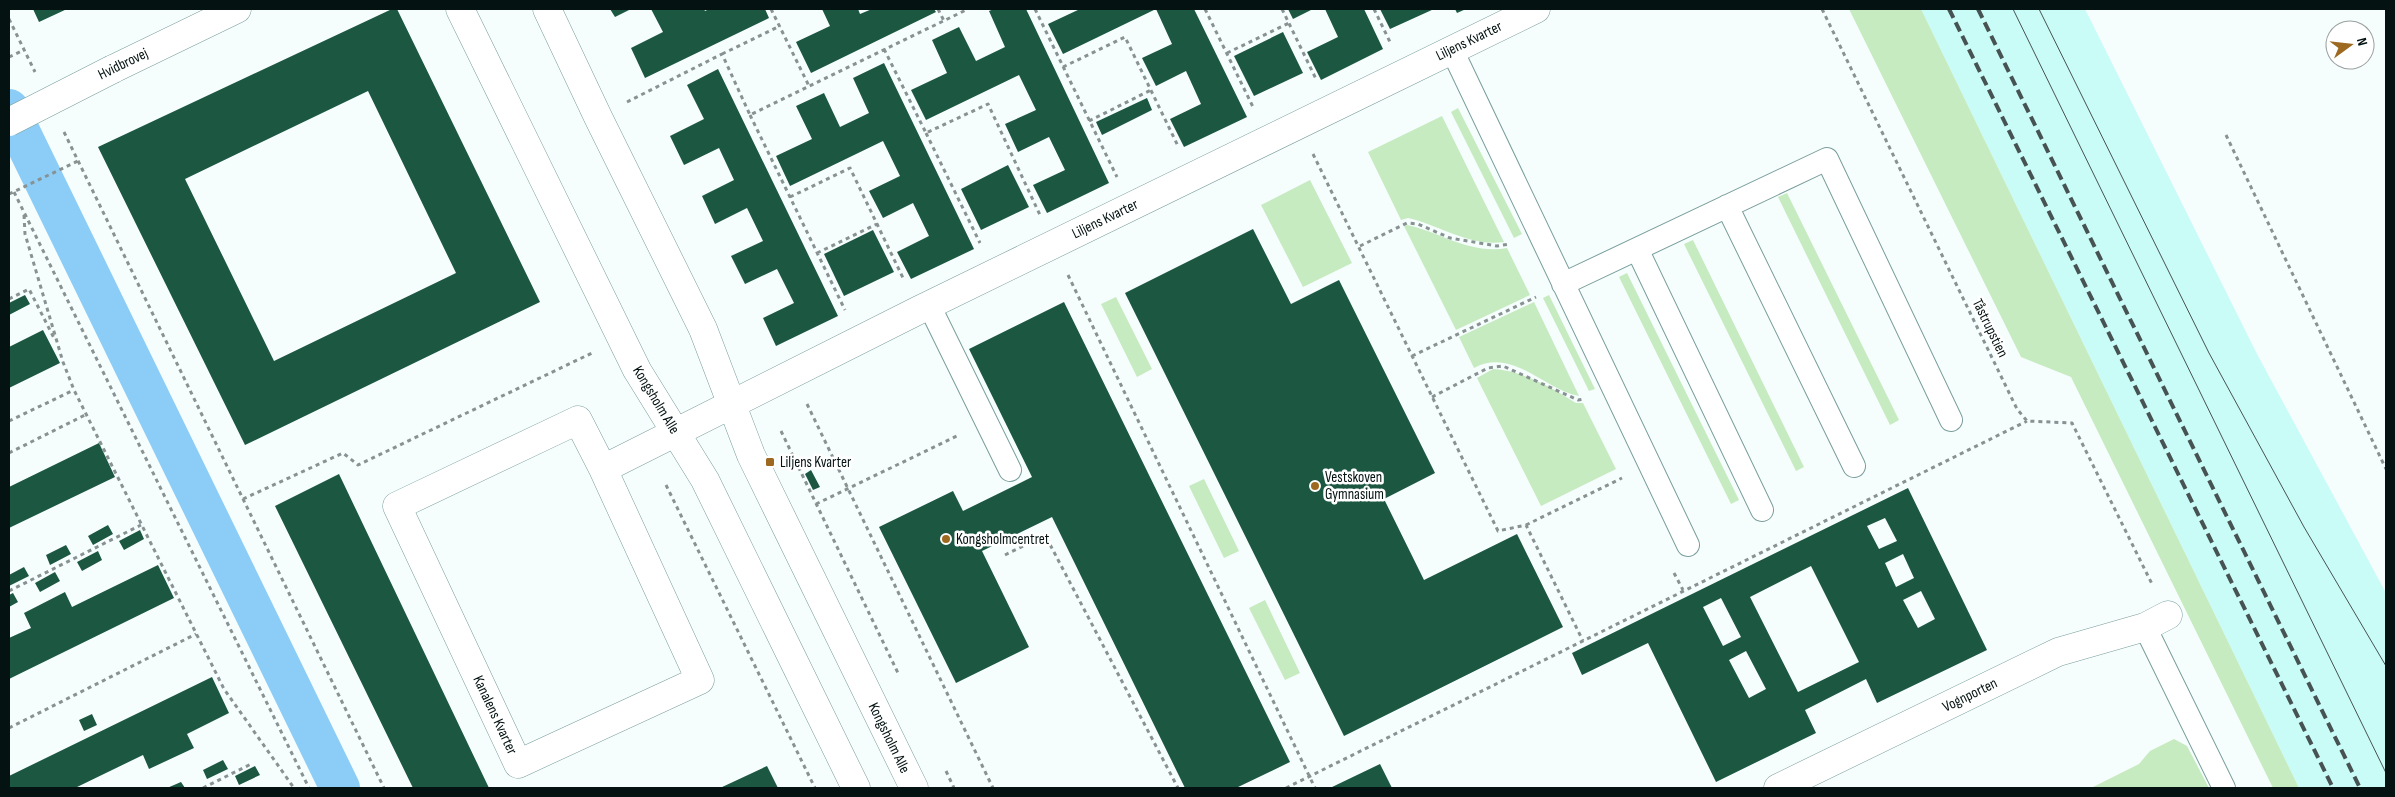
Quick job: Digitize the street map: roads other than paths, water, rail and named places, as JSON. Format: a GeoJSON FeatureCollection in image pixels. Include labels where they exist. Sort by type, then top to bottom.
{"type":"FeatureCollection","features":[{"type":"Feature","properties":{"kind":"street","name":"Hvidbrovej"},"geometry":{"type":"LineString","coordinates":[[9,122],[113,68],[237,9]]}},
{"type":"Feature","properties":{"kind":"street","name":"Kongsholm Alle"},"geometry":{"type":"LineString","coordinates":[[460,9],[637,370],[705,480],[856,788]]}},
{"type":"Feature","properties":{"kind":"street","name":"Kongsholm Alle"},"geometry":{"type":"LineString","coordinates":[[547,9],[703,329],[751,455],[914,788]]}},
{"type":"Feature","properties":{"kind":"street","name":"Liljens Kvarter"},"geometry":{"type":"LineString","coordinates":[[675,432],[924,307],[1536,9]]}},
{"type":"Feature","properties":{"kind":"street","name":"Kanalens Kvarter"},"geometry":{"type":"LineString","coordinates":[[578,420],[603,469],[700,680],[518,764],[397,506],[578,420]]}},
{"type":"Feature","properties":{"kind":"street"},"geometry":{"type":"LineString","coordinates":[[603,469],[675,432]]}},
{"type":"Feature","properties":{"kind":"street","name":"Vognporten"},"geometry":{"type":"LineString","coordinates":[[1778,788],[2058,652],[2156,621]]}},
{"type":"Feature","properties":{"kind":"lane"},"geometry":{"type":"LineString","coordinates":[[1452,50],[1688,545]]}},
{"type":"Feature","properties":{"kind":"lane"},"geometry":{"type":"LineString","coordinates":[[1564,284],[1827,158],[1951,420]]}},
{"type":"Feature","properties":{"kind":"lane"},"geometry":{"type":"LineString","coordinates":[[1727,206],[1854,466]]}},
{"type":"Feature","properties":{"kind":"lane"},"geometry":{"type":"LineString","coordinates":[[1637,249],[1762,510]]}},
{"type":"Feature","properties":{"kind":"lane"},"geometry":{"type":"LineString","coordinates":[[924,307],[987,422],[1010,470]]}},
{"type":"Feature","properties":{"kind":"lane"},"geometry":{"type":"LineString","coordinates":[[2156,621],[2224,788]]}},
{"type":"Feature","properties":{"kind":"waterway"},"geometry":{"type":"LineString","coordinates":[[9,109],[340,788]]}},
{"type":"Feature","properties":{"kind":"tram line"},"geometry":{"type":"LineString","coordinates":[[2013,9],[2386,773]]}},
{"type":"Feature","properties":{"kind":"tram line"},"geometry":{"type":"LineString","coordinates":[[2039,9],[2209,353],[2304,527],[2386,666]]}},
{"type":"Feature","properties":{"kind":"railway"},"geometry":{"type":"LineString","coordinates":[[1949,9],[2333,788]]}},
{"type":"Feature","properties":{"kind":"railway"},"geometry":{"type":"LineString","coordinates":[[1978,9],[2360,788]]}},
{"type":"Feature","properties":{"kind":"place","name":"Liljens Kvarter"},"geometry":{"type":"Point","coordinates":[770,462]}},
{"type":"Feature","properties":{"kind":"place","name":"Vestskoven Gymnasium"},"geometry":{"type":"Point","coordinates":[1315,486]}},
{"type":"Feature","properties":{"kind":"place","name":"Kongsholmcentret"},"geometry":{"type":"Point","coordinates":[946,539]}}]}
